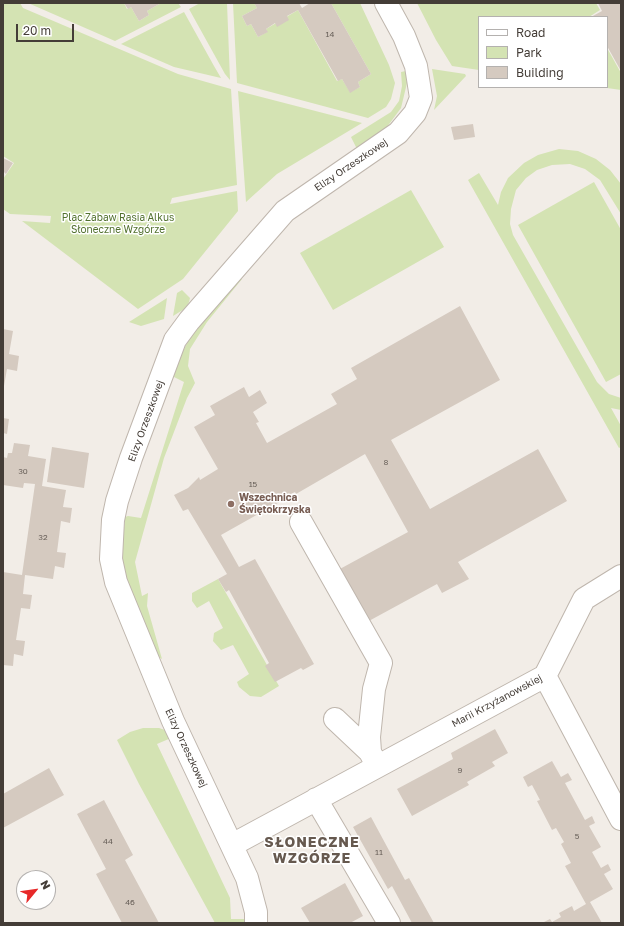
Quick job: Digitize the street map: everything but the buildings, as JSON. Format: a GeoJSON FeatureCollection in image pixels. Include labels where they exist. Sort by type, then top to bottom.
{"type":"FeatureCollection","features":[{"type":"Feature","properties":{"kind":"street","name":"Elizy Orzeszkowej"},"geometry":{"type":"LineString","coordinates":[[256,923],[256,912],[252,895],[232,845],[173,721],[116,582],[112,564],[111,538],[113,520],[117,501],[131,458],[176,340],[189,322],[285,211],[398,133],[415,113],[421,98],[416,66],[404,36],[386,3]]}},
{"type":"Feature","properties":{"kind":"street"},"geometry":{"type":"LineString","coordinates":[[301,522],[381,663],[374,689],[371,712],[373,759]]}},
{"type":"Feature","properties":{"kind":"street","name":"Marii Krzyżanowskiej"},"geometry":{"type":"LineString","coordinates":[[232,845],[316,799],[373,759],[545,676],[584,598],[621,576]]}},
{"type":"Feature","properties":{"kind":"street"},"geometry":{"type":"LineString","coordinates":[[545,676],[621,819]]}},
{"type":"Feature","properties":{"kind":"street"},"geometry":{"type":"LineString","coordinates":[[335,719],[373,759]]}},
{"type":"Feature","properties":{"kind":"street"},"geometry":{"type":"LineString","coordinates":[[316,799],[389,923]]}},
{"type":"Feature","properties":{"kind":"green space","name":"Plac Zabaw Rasia Alkus Słoneczne Wzgórze"},"geometry":{"type":"Polygon","coordinates":[[[3,3],[20,3],[23,8],[178,74],[231,89],[237,185],[172,198],[170,204],[237,191],[238,211],[183,279],[138,309],[22,221],[50,223],[51,216],[10,214],[3,209],[3,179],[14,163],[3,156],[3,3]]]}},
{"type":"Feature","properties":{"kind":"green space"},"geometry":{"type":"Polygon","coordinates":[[[28,3],[124,3],[127,9],[131,7],[139,21],[149,15],[147,11],[161,3],[178,3],[181,7],[115,41],[28,3]]]}},
{"type":"Feature","properties":{"kind":"green space"},"geometry":{"type":"Polygon","coordinates":[[[200,3],[227,3],[230,80],[225,74],[189,9],[200,3]]]}},
{"type":"Feature","properties":{"kind":"green space"},"geometry":{"type":"Polygon","coordinates":[[[233,3],[254,3],[257,8],[242,16],[247,26],[251,24],[258,37],[267,32],[266,29],[298,10],[337,81],[342,79],[350,92],[360,87],[358,82],[371,74],[331,3],[360,3],[389,65],[395,83],[391,99],[386,107],[368,118],[237,83],[233,3]]]}},
{"type":"Feature","properties":{"kind":"green space"},"geometry":{"type":"Polygon","coordinates":[[[417,3],[596,3],[600,10],[591,16],[478,16],[478,70],[452,66],[436,40],[417,3]]]}},
{"type":"Feature","properties":{"kind":"green space"},"geometry":{"type":"Polygon","coordinates":[[[184,12],[221,78],[174,67],[121,44],[184,12]]]}},
{"type":"Feature","properties":{"kind":"green space"},"geometry":{"type":"Polygon","coordinates":[[[608,50],[621,73],[621,90],[607,88],[608,50]]]}},
{"type":"Feature","properties":{"kind":"green space"},"geometry":{"type":"Polygon","coordinates":[[[432,69],[465,74],[466,76],[434,110],[437,96],[432,69]]]}},
{"type":"Feature","properties":{"kind":"green space"},"geometry":{"type":"Polygon","coordinates":[[[406,71],[407,83],[401,108],[384,131],[357,149],[351,137],[391,112],[399,101],[402,86],[401,72],[406,71]]]}},
{"type":"Feature","properties":{"kind":"green space"},"geometry":{"type":"Polygon","coordinates":[[[238,91],[362,123],[277,174],[246,202],[238,91]]]}},
{"type":"Feature","properties":{"kind":"green space"},"geometry":{"type":"Polygon","coordinates":[[[559,149],[578,151],[596,159],[610,170],[621,184],[621,214],[600,180],[585,169],[570,164],[552,165],[537,170],[526,178],[516,190],[511,209],[510,224],[513,235],[597,382],[609,394],[621,398],[621,410],[611,408],[621,426],[621,447],[619,448],[468,180],[479,173],[498,205],[501,192],[508,178],[524,163],[538,155],[559,149]]]}},
{"type":"Feature","properties":{"kind":"green space"},"geometry":{"type":"Polygon","coordinates":[[[594,182],[621,230],[621,374],[606,382],[518,225],[594,182]]]}},
{"type":"Feature","properties":{"kind":"green space"},"geometry":{"type":"Polygon","coordinates":[[[411,190],[444,247],[333,310],[300,253],[411,190]]]}},
{"type":"Feature","properties":{"kind":"green space"},"geometry":{"type":"Polygon","coordinates":[[[237,277],[242,279],[207,322],[190,349],[188,366],[195,383],[187,398],[164,458],[135,562],[142,596],[148,593],[147,606],[162,659],[157,656],[130,594],[121,562],[125,517],[141,518],[184,382],[172,376],[184,349],[191,335],[237,277]]]}},
{"type":"Feature","properties":{"kind":"green space"},"geometry":{"type":"Polygon","coordinates":[[[182,290],[190,298],[189,302],[186,308],[173,316],[177,293],[182,290]]]}},
{"type":"Feature","properties":{"kind":"green space"},"geometry":{"type":"Polygon","coordinates":[[[167,298],[164,319],[141,326],[129,322],[167,298]]]}},
{"type":"Feature","properties":{"kind":"green space"},"geometry":{"type":"Polygon","coordinates":[[[218,579],[279,686],[261,697],[250,696],[239,687],[237,682],[249,674],[233,645],[221,650],[213,641],[214,633],[223,628],[209,601],[197,608],[192,601],[192,593],[218,579]]]}},
{"type":"Feature","properties":{"kind":"green space"},"geometry":{"type":"Polygon","coordinates":[[[143,728],[159,728],[168,731],[171,738],[157,744],[230,898],[231,919],[244,919],[245,923],[215,923],[139,784],[117,740],[130,732],[143,728]]]}},
{"type":"Feature","properties":{"kind":"place","name":"Wszechnica Świętokrzyska"},"geometry":{"type":"Point","coordinates":[231,504]}},
{"type":"Feature","properties":{"kind":"district","name":"SŁONECZNE WZGÓRZE"},"geometry":{"type":"Point","coordinates":[312,852]}}]}
